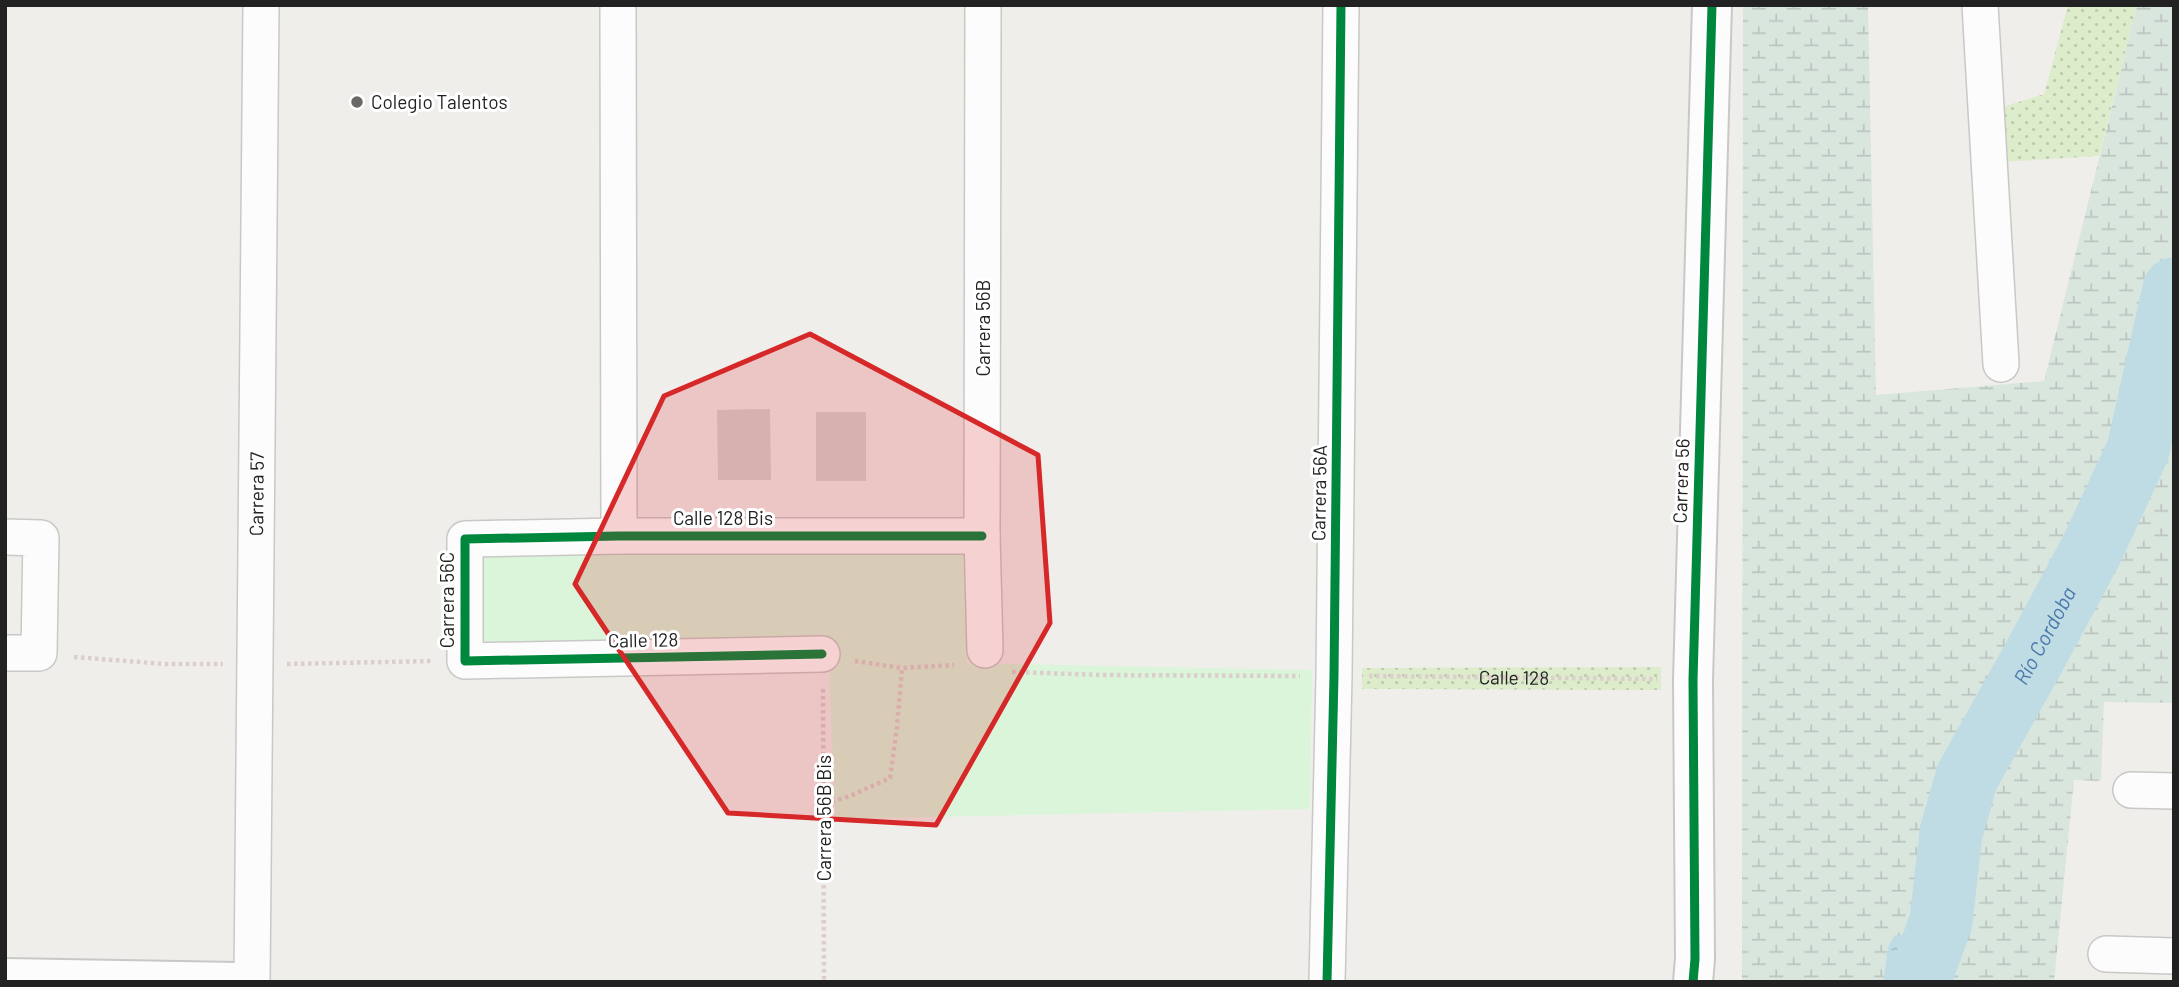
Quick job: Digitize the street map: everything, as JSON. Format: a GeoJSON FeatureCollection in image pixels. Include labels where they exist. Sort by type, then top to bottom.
{"type":"FeatureCollection","features":[{"type":"Feature","properties":{"kind":"street","name":"Carrera 57"},"geometry":{"type":"LineString","coordinates":[[252,982],[261,5]]}},
{"type":"Feature","properties":{"kind":"street"},"geometry":{"type":"LineString","coordinates":[[618,5],[619,536]]}},
{"type":"Feature","properties":{"kind":"street","name":"Carrera 56B"},"geometry":{"type":"LineString","coordinates":[[983,5],[982,536],[985,650]]}},
{"type":"Feature","properties":{"kind":"street","name":"Carrera 56A"},"geometry":{"type":"LineString","coordinates":[[1327,982],[1334,676],[1341,5]]}},
{"type":"Feature","properties":{"kind":"street","name":"Carrera 56"},"geometry":{"type":"LineString","coordinates":[[1694,970],[1693,680],[1712,5]]}},
{"type":"Feature","properties":{"kind":"street"},"geometry":{"type":"LineString","coordinates":[[1980,5],[2001,364]]}},
{"type":"Feature","properties":{"kind":"street","name":"Calle 128 Bis"},"geometry":{"type":"LineString","coordinates":[[465,539],[619,536],[982,536]]}},
{"type":"Feature","properties":{"kind":"street"},"geometry":{"type":"LineString","coordinates":[[5,537],[41,538],[22,653]]}},
{"type":"Feature","properties":{"kind":"street","name":"Carrera 56C"},"geometry":{"type":"LineString","coordinates":[[465,539],[465,661]]}},
{"type":"Feature","properties":{"kind":"street","name":"Calle 128"},"geometry":{"type":"LineString","coordinates":[[465,661],[822,654]]}},
{"type":"Feature","properties":{"kind":"street"},"geometry":{"type":"LineString","coordinates":[[2131,789],[2174,791]]}},
{"type":"Feature","properties":{"kind":"street"},"geometry":{"type":"LineString","coordinates":[[2106,954],[2174,956]]}},
{"type":"Feature","properties":{"kind":"street"},"geometry":{"type":"LineString","coordinates":[[5,978],[237,982]]}},
{"type":"Feature","properties":{"kind":"path"},"geometry":{"type":"LineString","coordinates":[[822,654],[902,668],[966,663],[985,650]]}},
{"type":"Feature","properties":{"kind":"path"},"geometry":{"type":"LineString","coordinates":[[825,804],[890,778],[902,668]]}},
{"type":"Feature","properties":{"kind":"highlighted area"},"geometry":{"type":"Polygon","coordinates":[[[810,334],[1038,455],[1050,623],[936,825],[728,813],[575,584],[664,396],[810,334]]]}},
{"type":"Feature","properties":{"kind":"green space"},"geometry":{"type":"Polygon","coordinates":[[[1743,5],[1868,5],[1876,395],[2044,381],[2137,5],[2174,5],[2174,703],[2104,702],[2101,781],[2074,780],[2054,982],[1913,982],[1918,970],[1917,956],[1895,935],[1888,947],[1883,982],[1742,982],[1743,5]]]}},
{"type":"Feature","properties":{"kind":"green space"},"geometry":{"type":"Polygon","coordinates":[[[2068,5],[2137,5],[2099,156],[2000,162],[1996,109],[2044,94],[2068,5]]]}},
{"type":"Feature","properties":{"kind":"green space"},"geometry":{"type":"Polygon","coordinates":[[[482,551],[963,553],[967,663],[1312,670],[1310,809],[835,819],[828,645],[482,647],[482,551]]]}},
{"type":"Feature","properties":{"kind":"green space"},"geometry":{"type":"Polygon","coordinates":[[[1661,667],[1661,690],[1362,689],[1362,668],[1661,667]]]}},
{"type":"Feature","properties":{"kind":"water"},"geometry":{"type":"Polygon","coordinates":[[[1895,935],[1908,935],[1917,940],[1918,970],[1913,982],[1883,982],[1888,947],[1895,935]]]}},
{"type":"Feature","properties":{"kind":"building"},"geometry":{"type":"Polygon","coordinates":[[[770,409],[771,480],[718,480],[717,410],[770,409]]]}},
{"type":"Feature","properties":{"kind":"building"},"geometry":{"type":"Polygon","coordinates":[[[816,412],[866,412],[866,481],[816,481],[816,412]]]}},
{"type":"Feature","properties":{"kind":"waterway","name":"Río Cordoba"},"geometry":{"type":"LineString","coordinates":[[1919,982],[1941,921],[1951,833],[1967,777],[2092,549],[2138,450],[2174,289]]}},
{"type":"Feature","properties":{"kind":"cycle path"},"geometry":{"type":"LineString","coordinates":[[1327,982],[1334,676],[1341,5]]}},
{"type":"Feature","properties":{"kind":"cycle path"},"geometry":{"type":"LineString","coordinates":[[1693,982],[1693,680],[1712,5]]}},
{"type":"Feature","properties":{"kind":"cycle path"},"geometry":{"type":"LineString","coordinates":[[822,654],[465,661],[465,539],[619,536],[982,536]]}},
{"type":"Feature","properties":{"kind":"place","name":"Colegio Talentos"},"geometry":{"type":"Point","coordinates":[357,102]}}]}
